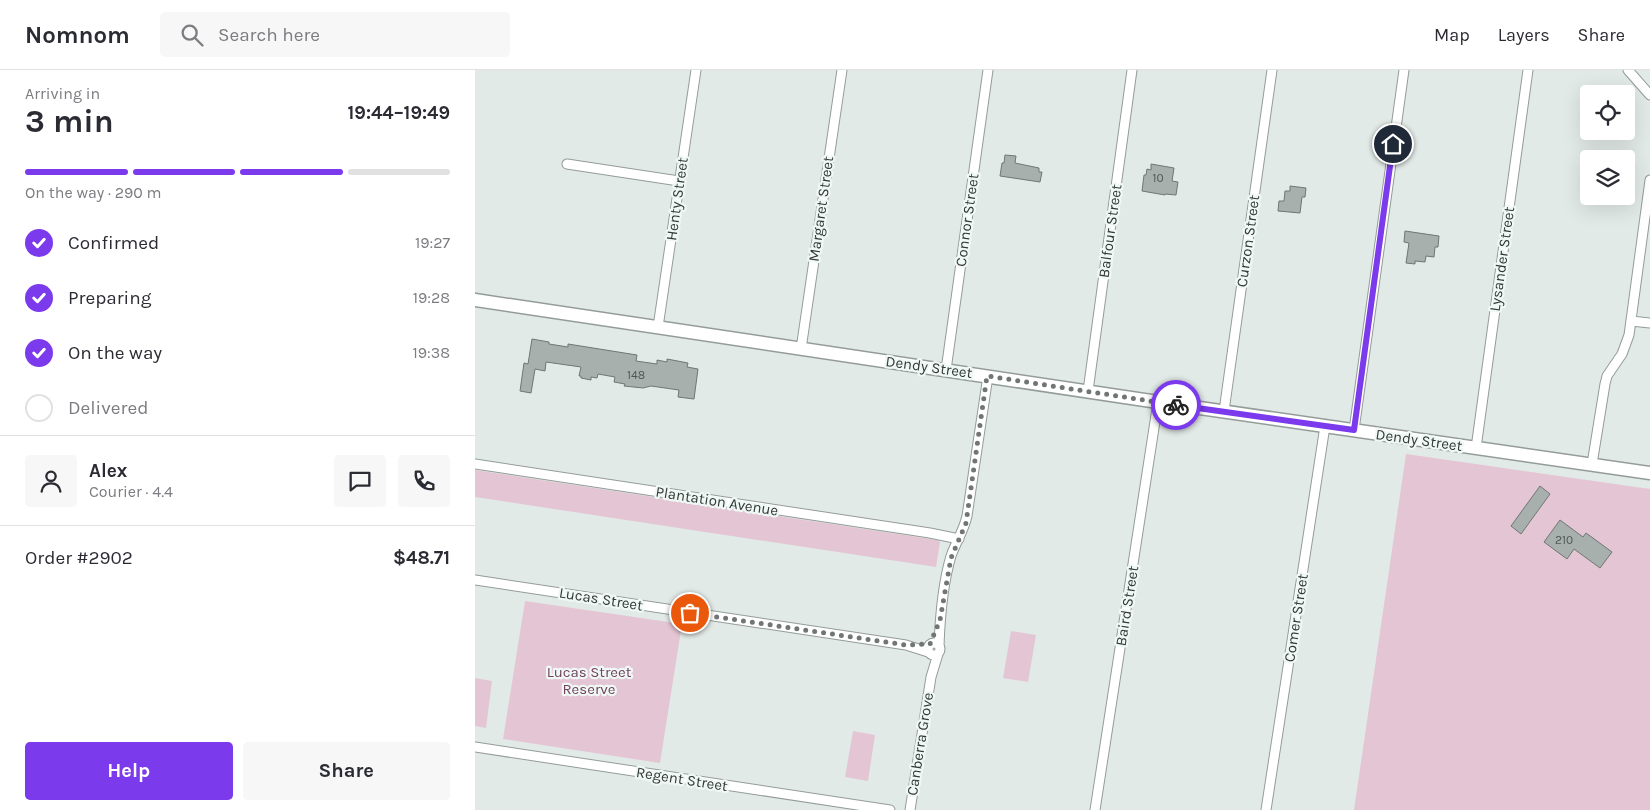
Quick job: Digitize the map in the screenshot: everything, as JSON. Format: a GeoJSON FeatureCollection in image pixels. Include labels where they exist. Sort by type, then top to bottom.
{"type":"FeatureCollection","features":[{"type":"Feature","properties":{"kind":"street","name":"Henty Street"},"geometry":{"type":"LineString","coordinates":[[657,327],[696,70]]}},
{"type":"Feature","properties":{"kind":"street","name":"Margaret Street"},"geometry":{"type":"LineString","coordinates":[[801,349],[842,70]]}},
{"type":"Feature","properties":{"kind":"street","name":"Connor Street"},"geometry":{"type":"LineString","coordinates":[[946,370],[987,70]]}},
{"type":"Feature","properties":{"kind":"street","name":"Balfour Street"},"geometry":{"type":"LineString","coordinates":[[1088,391],[1132,70]]}},
{"type":"Feature","properties":{"kind":"street","name":"Curzon Street"},"geometry":{"type":"LineString","coordinates":[[1224,411],[1271,70]]}},
{"type":"Feature","properties":{"kind":"street"},"geometry":{"type":"LineString","coordinates":[[1354,430],[1404,70]]}},
{"type":"Feature","properties":{"kind":"street","name":"Lysander Street"},"geometry":{"type":"LineString","coordinates":[[1476,448],[1528,70]]}},
{"type":"Feature","properties":{"kind":"street"},"geometry":{"type":"LineString","coordinates":[[1628,70],[1650,95]]}},
{"type":"Feature","properties":{"kind":"street"},"geometry":{"type":"LineString","coordinates":[[567,164],[679,181]]}},
{"type":"Feature","properties":{"kind":"street"},"geometry":{"type":"LineString","coordinates":[[1593,464],[1607,376],[1622,354],[1629,335],[1650,180]]}},
{"type":"Feature","properties":{"kind":"street","name":"Dendy Street"},"geometry":{"type":"LineString","coordinates":[[475,300],[1650,473]]}},
{"type":"Feature","properties":{"kind":"street"},"geometry":{"type":"LineString","coordinates":[[1631,321],[1650,324]]}},
{"type":"Feature","properties":{"kind":"street","name":"Canberra Grove"},"geometry":{"type":"LineString","coordinates":[[910,810],[931,677],[933,649],[951,558],[967,516],[987,376]]}},
{"type":"Feature","properties":{"kind":"street","name":"Baird Street"},"geometry":{"type":"LineString","coordinates":[[1095,810],[1158,402]]}},
{"type":"Feature","properties":{"kind":"street","name":"Comer Street"},"geometry":{"type":"LineString","coordinates":[[1266,810],[1325,426]]}},
{"type":"Feature","properties":{"kind":"street","name":"Plantation Avenue"},"geometry":{"type":"LineString","coordinates":[[475,464],[930,533],[959,540]]}},
{"type":"Feature","properties":{"kind":"street","name":"Lucas Street"},"geometry":{"type":"LineString","coordinates":[[475,580],[933,649]]}},
{"type":"Feature","properties":{"kind":"street","name":"Regent Street"},"geometry":{"type":"LineString","coordinates":[[475,747],[890,810]]}},
{"type":"Feature","properties":{"kind":"green space"},"geometry":{"type":"Polygon","coordinates":[[[1406,454],[1650,489],[1650,810],[1354,810],[1406,454]]]}},
{"type":"Feature","properties":{"kind":"green space"},"geometry":{"type":"Polygon","coordinates":[[[475,470],[937,540],[940,542],[936,567],[475,497],[475,470]]]}},
{"type":"Feature","properties":{"kind":"green space","name":"Lucas Street Reserve"},"geometry":{"type":"Polygon","coordinates":[[[525,601],[682,624],[660,763],[503,739],[525,601]]]}},
{"type":"Feature","properties":{"kind":"green space"},"geometry":{"type":"Polygon","coordinates":[[[1011,631],[1036,635],[1028,682],[1003,678],[1011,631]]]}},
{"type":"Feature","properties":{"kind":"green space"},"geometry":{"type":"Polygon","coordinates":[[[475,678],[492,681],[486,728],[475,726],[475,678]]]}},
{"type":"Feature","properties":{"kind":"green space"},"geometry":{"type":"Polygon","coordinates":[[[853,731],[875,735],[868,781],[845,777],[853,731]]]}},
{"type":"Feature","properties":{"kind":"building"},"geometry":{"type":"Polygon","coordinates":[[[1005,155],[1016,156],[1015,163],[1039,168],[1039,172],[1042,172],[1040,182],[1000,176],[1005,155]]]}},
{"type":"Feature","properties":{"kind":"building"},"geometry":{"type":"Polygon","coordinates":[[[1151,164],[1174,168],[1172,181],[1178,182],[1176,195],[1142,191],[1144,175],[1146,175],[1147,169],[1151,170],[1151,164]]]}},
{"type":"Feature","properties":{"kind":"building"},"geometry":{"type":"Polygon","coordinates":[[[1290,186],[1306,188],[1305,197],[1302,197],[1300,213],[1278,211],[1279,201],[1284,201],[1285,191],[1290,191],[1290,186]]]}},
{"type":"Feature","properties":{"kind":"building"},"geometry":{"type":"Polygon","coordinates":[[[1405,231],[1439,236],[1438,247],[1435,247],[1434,257],[1426,256],[1425,262],[1415,261],[1415,264],[1406,263],[1409,243],[1404,242],[1405,231]]]}},
{"type":"Feature","properties":{"kind":"building"},"geometry":{"type":"Polygon","coordinates":[[[532,339],[568,347],[568,344],[637,355],[636,361],[657,364],[657,360],[667,362],[667,359],[688,363],[687,367],[698,369],[694,399],[678,397],[679,390],[651,386],[643,388],[624,386],[625,384],[614,382],[615,377],[598,374],[597,378],[591,377],[591,380],[581,378],[579,376],[581,367],[546,362],[545,371],[535,369],[531,393],[520,391],[524,363],[528,364],[532,339]]]}},
{"type":"Feature","properties":{"kind":"building"},"geometry":{"type":"Polygon","coordinates":[[[1540,486],[1550,494],[1521,534],[1511,526],[1540,486]]]}},
{"type":"Feature","properties":{"kind":"building"},"geometry":{"type":"Polygon","coordinates":[[[1560,520],[1583,537],[1586,533],[1612,552],[1600,568],[1574,549],[1567,559],[1544,542],[1560,520]]]}},
{"type":"Feature","properties":{"kind":"way so far"},"geometry":{"type":"LineString","coordinates":[[690,613],[906,645],[931,644],[940,620],[951,558],[966,523],[987,376],[1176,405]]}},
{"type":"Feature","properties":{"kind":"route"},"geometry":{"type":"LineString","coordinates":[[1176,405],[1354,430],[1393,144]]}}]}
